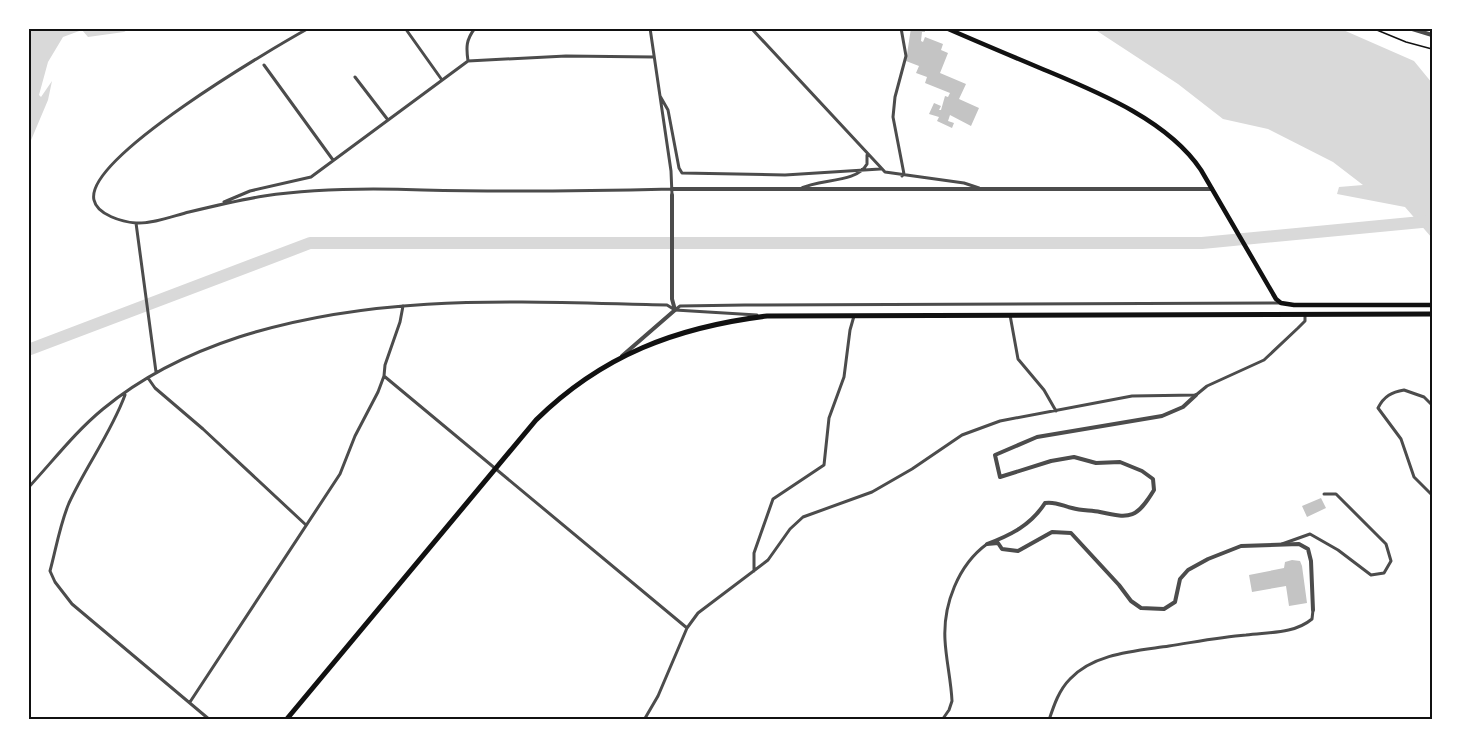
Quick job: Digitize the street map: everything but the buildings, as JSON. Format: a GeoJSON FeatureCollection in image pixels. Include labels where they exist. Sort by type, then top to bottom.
{"type":"FeatureCollection","features":[{"type":"Feature","properties":{"kind":"highway"},"geometry":{"type":"LineString","coordinates":[[286,720],[548,409],[589,377],[621,357],[682,332],[719,323],[767,316],[1432,314]]}},
{"type":"Feature","properties":{"kind":"main road"},"geometry":{"type":"LineString","coordinates":[[946,28],[1085,87],[1162,130],[1182,146],[1193,157],[1276,299],[1281,303],[1294,305],[1432,305]]}},
{"type":"Feature","properties":{"kind":"street"},"geometry":{"type":"LineString","coordinates":[[309,28],[231,74],[166,120],[113,162],[100,180],[94,194],[94,201],[102,212],[136,223],[271,195],[316,190],[1212,189]]}},
{"type":"Feature","properties":{"kind":"street"},"geometry":{"type":"LineString","coordinates":[[405,28],[442,80]]}},
{"type":"Feature","properties":{"kind":"street"},"geometry":{"type":"LineString","coordinates":[[468,61],[466,47],[468,37],[475,28]]}},
{"type":"Feature","properties":{"kind":"street"},"geometry":{"type":"LineString","coordinates":[[650,28],[671,171],[672,299],[675,310]]}},
{"type":"Feature","properties":{"kind":"street"},"geometry":{"type":"LineString","coordinates":[[751,28],[880,169],[888,174],[964,183],[981,189]]}},
{"type":"Feature","properties":{"kind":"street"},"geometry":{"type":"LineString","coordinates":[[901,28],[906,56],[895,97],[893,117],[904,174],[902,176]]}},
{"type":"Feature","properties":{"kind":"street"},"geometry":{"type":"LineString","coordinates":[[1409,28],[1432,35]]}},
{"type":"Feature","properties":{"kind":"street"},"geometry":{"type":"LineString","coordinates":[[219,205],[250,191],[311,177],[468,61],[566,56],[654,57]]}},
{"type":"Feature","properties":{"kind":"street"},"geometry":{"type":"LineString","coordinates":[[264,65],[333,160]]}},
{"type":"Feature","properties":{"kind":"street"},"geometry":{"type":"LineString","coordinates":[[355,77],[388,120]]}},
{"type":"Feature","properties":{"kind":"street"},"geometry":{"type":"LineString","coordinates":[[660,96],[668,110],[679,168],[682,173],[785,175],[880,169]]}},
{"type":"Feature","properties":{"kind":"street"},"geometry":{"type":"LineString","coordinates":[[798,190],[808,184],[855,175],[867,164],[867,154]]}},
{"type":"Feature","properties":{"kind":"street"},"geometry":{"type":"LineString","coordinates":[[136,223],[156,370]]}},
{"type":"Feature","properties":{"kind":"street"},"geometry":{"type":"LineString","coordinates":[[28,488],[84,426],[104,408],[156,370],[215,345],[290,322],[350,310],[452,301],[667,305],[675,310],[767,316]]}},
{"type":"Feature","properties":{"kind":"street"},"geometry":{"type":"LineString","coordinates":[[621,357],[680,306],[1281,303]]}},
{"type":"Feature","properties":{"kind":"street"},"geometry":{"type":"LineString","coordinates":[[190,702],[339,474],[355,436],[378,392],[403,306]]}},
{"type":"Feature","properties":{"kind":"street"},"geometry":{"type":"LineString","coordinates":[[942,720],[952,701],[945,641],[948,604],[965,567],[976,552],[987,544],[1027,525],[1037,516],[1045,503],[1052,502],[1075,509],[1120,517],[1135,514],[1147,502],[1154,490],[1153,478],[1120,462],[1096,463],[1074,458],[1051,461],[1000,477],[995,455],[1037,437],[1162,416],[1183,406],[1207,386],[1264,360],[1305,321],[1305,313]]}},
{"type":"Feature","properties":{"kind":"street"},"geometry":{"type":"LineString","coordinates":[[1010,315],[1018,359],[1044,390],[1056,411]]}},
{"type":"Feature","properties":{"kind":"street"},"geometry":{"type":"LineString","coordinates":[[754,571],[754,553],[773,499],[824,465],[829,418],[844,377],[854,316]]}},
{"type":"Feature","properties":{"kind":"street"},"geometry":{"type":"LineString","coordinates":[[384,376],[687,628]]}},
{"type":"Feature","properties":{"kind":"street"},"geometry":{"type":"LineString","coordinates":[[148,378],[155,388],[203,429],[306,525]]}},
{"type":"Feature","properties":{"kind":"street"},"geometry":{"type":"LineString","coordinates":[[1432,405],[1424,397],[1404,390],[1388,396],[1378,408],[1401,439],[1414,477],[1432,495]]}},
{"type":"Feature","properties":{"kind":"street"},"geometry":{"type":"LineString","coordinates":[[126,393],[118,413],[68,505],[50,571],[55,582],[72,604],[210,720]]}},
{"type":"Feature","properties":{"kind":"street"},"geometry":{"type":"LineString","coordinates":[[644,720],[658,696],[687,628],[698,613],[775,553],[790,529],[803,517],[886,485],[976,428],[1000,421],[1132,396],[1196,395]]}},
{"type":"Feature","properties":{"kind":"street"},"geometry":{"type":"LineString","coordinates":[[1280,544],[1310,534],[1338,550],[1371,575],[1384,573],[1391,561],[1386,544],[1336,494],[1324,494]]}},
{"type":"Feature","properties":{"kind":"street"},"geometry":{"type":"LineString","coordinates":[[987,544],[998,543],[1002,549],[1018,551],[1052,532],[1071,533],[1131,601],[1142,608],[1164,609],[1174,602],[1180,579],[1188,570],[1242,546],[1299,544],[1308,549],[1311,561],[1313,609],[1312,619],[1304,625],[1289,630],[1130,652],[1089,664],[1071,677],[1062,688],[1049,720]]}},
{"type":"Feature","properties":{"kind":"street"},"geometry":{"type":"LineString","coordinates":[[886,720],[899,720]]}},
{"type":"Feature","properties":{"kind":"path"},"geometry":{"type":"LineString","coordinates":[[1372,28],[1406,42],[1432,49]]}},
{"type":"Feature","properties":{"kind":"shaded area"},"geometry":{"type":"Polygon","coordinates":[[[29,28],[129,29],[124,32],[88,37],[82,30],[63,37],[48,62],[39,95],[41,97],[52,81],[48,100],[29,145],[29,28]]]}},
{"type":"Feature","properties":{"kind":"shaded area"},"geometry":{"type":"Polygon","coordinates":[[[1094,29],[1341,29],[1414,61],[1432,83],[1432,238],[1405,207],[1337,194],[1339,187],[1363,185],[1333,162],[1268,129],[1223,119],[1178,84],[1094,29]]]}},
{"type":"Feature","properties":{"kind":"waterway"},"geometry":{"type":"LineString","coordinates":[[28,350],[310,243],[1202,243],[1432,221]]}}]}
